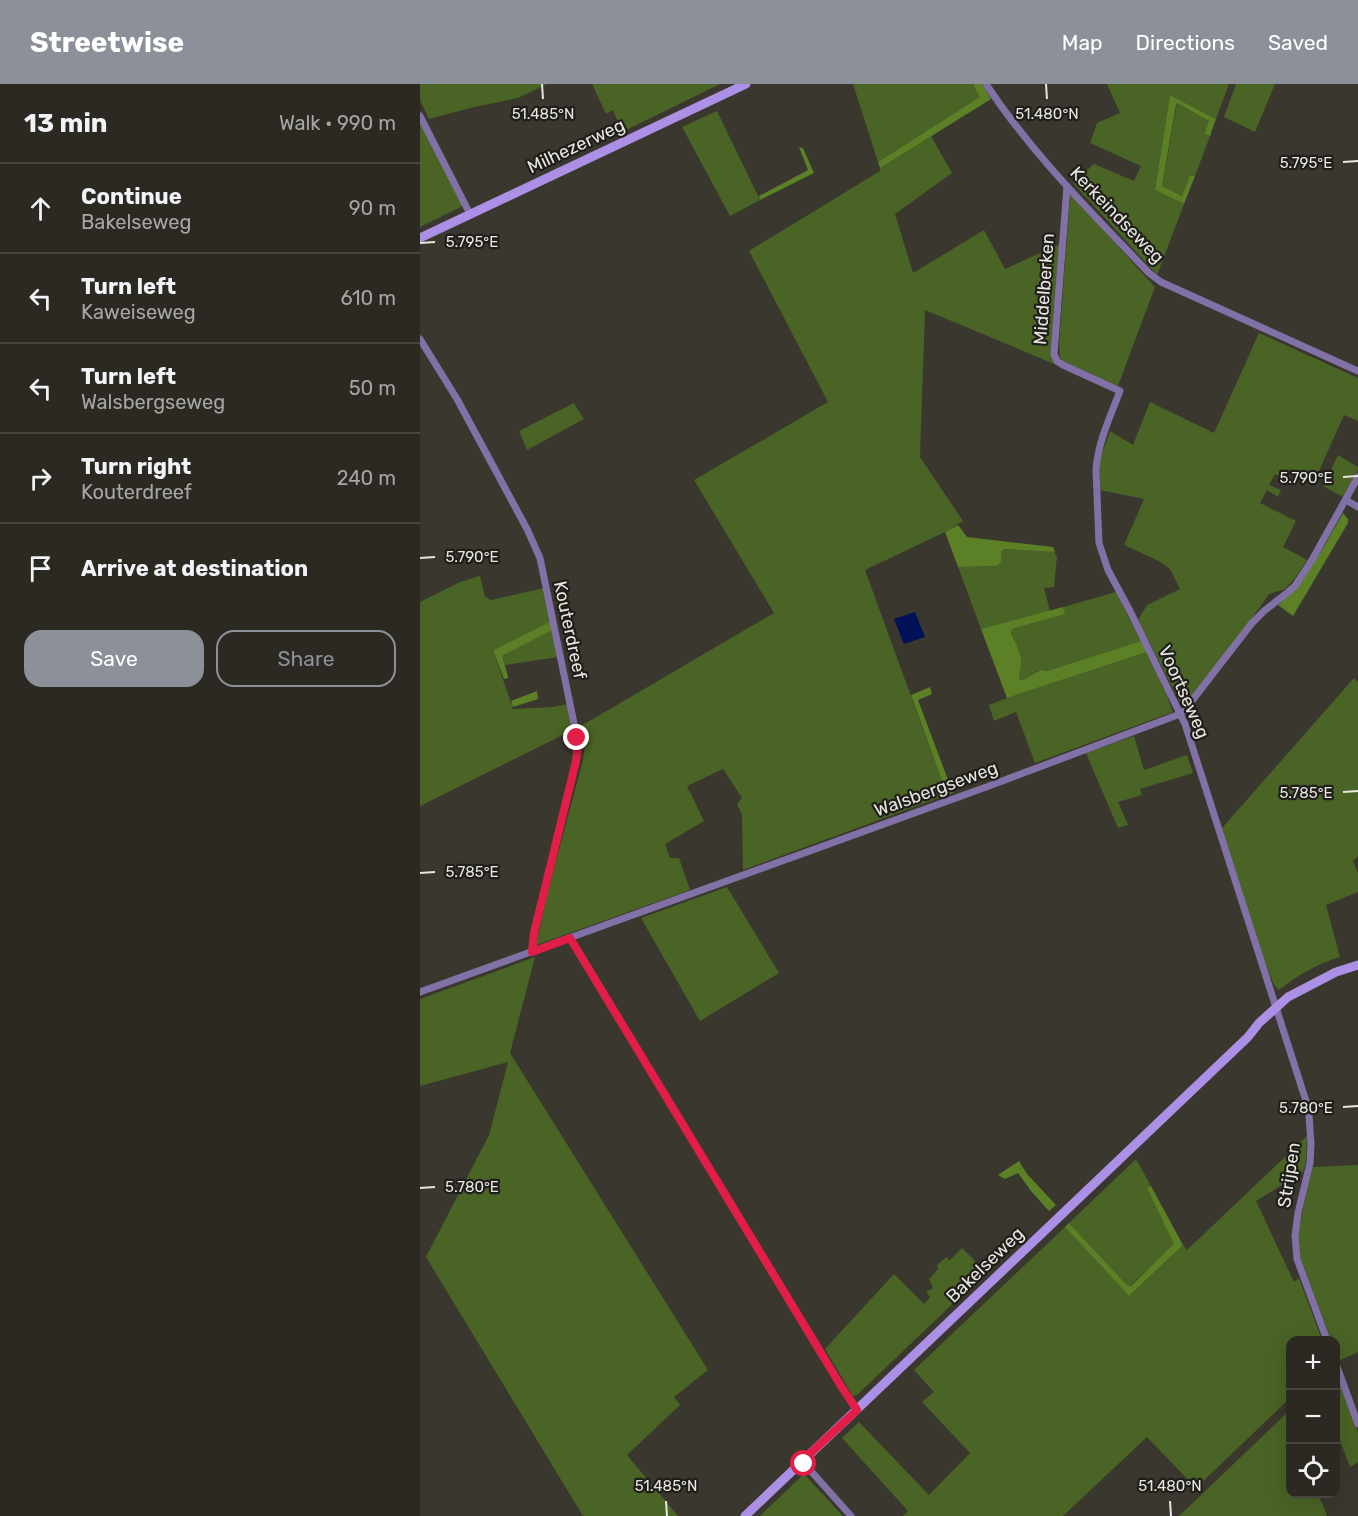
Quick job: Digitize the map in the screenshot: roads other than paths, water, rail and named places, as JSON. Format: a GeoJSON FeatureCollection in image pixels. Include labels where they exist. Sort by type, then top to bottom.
{"type":"FeatureCollection","features":[{"type":"Feature","properties":{"kind":"main road","name":"Milhezerweg"},"geometry":{"type":"LineString","coordinates":[[420,238],[730,88],[746,84]]}},
{"type":"Feature","properties":{"kind":"main road","name":"Bakelseweg"},"geometry":{"type":"LineString","coordinates":[[745,1516],[1248,1037],[1263,1028],[1277,1011],[1316,983],[1336,972],[1358,965]]}},
{"type":"Feature","properties":{"kind":"street","name":"Kerkeindseweg"},"geometry":{"type":"LineString","coordinates":[[986,84],[1004,111],[1067,186],[1149,273],[1161,282],[1358,371]]}},
{"type":"Feature","properties":{"kind":"street"},"geometry":{"type":"LineString","coordinates":[[420,116],[470,214]]}},
{"type":"Feature","properties":{"kind":"street","name":"Middelberken"},"geometry":{"type":"LineString","coordinates":[[1067,186],[1054,354],[1057,361],[1063,365],[1120,391]]}},
{"type":"Feature","properties":{"kind":"street","name":"Kouterdreef"},"geometry":{"type":"LineString","coordinates":[[420,339],[457,399],[527,529],[540,558],[577,738],[576,761],[534,933],[532,952]]}},
{"type":"Feature","properties":{"kind":"street","name":"Voortseweg"},"geometry":{"type":"LineString","coordinates":[[1120,391],[1097,458],[1099,543],[1108,570],[1180,714],[1277,1011]]}},
{"type":"Feature","properties":{"kind":"street","name":"Walsbergseweg"},"geometry":{"type":"LineString","coordinates":[[420,992],[1180,714],[1252,623],[1295,586],[1358,477]]}},
{"type":"Feature","properties":{"kind":"street"},"geometry":{"type":"LineString","coordinates":[[1346,500],[1358,507]]}},
{"type":"Feature","properties":{"kind":"street"},"geometry":{"type":"LineString","coordinates":[[570,938],[857,1410]]}},
{"type":"Feature","properties":{"kind":"street","name":"Strijpen"},"geometry":{"type":"LineString","coordinates":[[1277,1011],[1309,1115],[1310,1163],[1298,1213],[1295,1236],[1297,1259],[1325,1336]]}},
{"type":"Feature","properties":{"kind":"street"},"geometry":{"type":"LineString","coordinates":[[1340,1377],[1358,1424]]}},
{"type":"Feature","properties":{"kind":"street"},"geometry":{"type":"LineString","coordinates":[[802,1461],[851,1516]]}}]}
